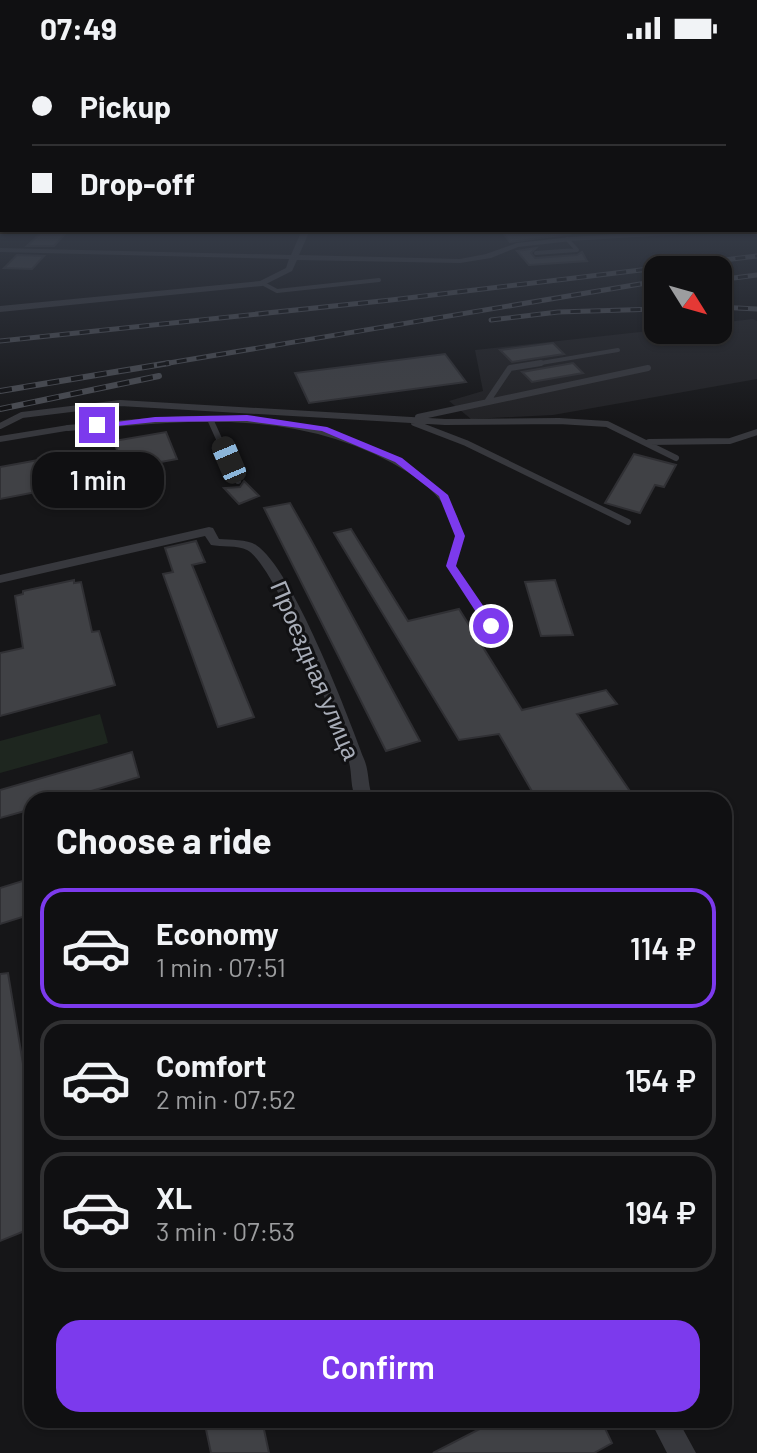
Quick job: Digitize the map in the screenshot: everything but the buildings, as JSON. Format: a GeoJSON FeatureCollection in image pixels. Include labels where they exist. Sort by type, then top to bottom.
{"type":"FeatureCollection","features":[{"type":"Feature","properties":{"kind":"street"},"geometry":{"type":"LineString","coordinates":[[0,309],[179,291]]}},
{"type":"Feature","properties":{"kind":"street"},"geometry":{"type":"LineString","coordinates":[[0,439],[68,428]]}},
{"type":"Feature","properties":{"kind":"street","name":"Проездная улица"},"geometry":{"type":"LineString","coordinates":[[0,579],[209,531],[215,542],[250,546],[271,566],[307,638],[358,763],[361,792]]}},
{"type":"Feature","properties":{"kind":"street"},"geometry":{"type":"LineString","coordinates":[[668,1428],[682,1453]]}},
{"type":"Feature","properties":{"kind":"lane"},"geometry":{"type":"LineString","coordinates":[[486,403],[510,368],[618,350]]}},
{"type":"Feature","properties":{"kind":"lane"},"geometry":{"type":"LineString","coordinates":[[406,420],[648,368]]}},
{"type":"Feature","properties":{"kind":"lane"},"geometry":{"type":"LineString","coordinates":[[0,426],[22,415],[120,403],[406,420],[607,424],[676,458]]}},
{"type":"Feature","properties":{"kind":"lane"},"geometry":{"type":"LineString","coordinates":[[68,428],[247,418],[324,429],[399,460],[443,495],[460,536],[451,566],[491,626]]}},
{"type":"Feature","properties":{"kind":"lane"},"geometry":{"type":"LineString","coordinates":[[210,419],[238,481]]}},
{"type":"Feature","properties":{"kind":"lane"},"geometry":{"type":"LineString","coordinates":[[406,420],[466,443],[628,522]]}},
{"type":"Feature","properties":{"kind":"lane"},"geometry":{"type":"LineString","coordinates":[[644,442],[730,441],[757,432]]}},
{"type":"Feature","properties":{"kind":"shaded area"},"geometry":{"type":"Polygon","coordinates":[[[732,321],[757,321],[757,379],[553,415],[471,419],[449,401],[483,391],[475,350],[644,332],[644,344],[732,344],[732,321]]]}},
{"type":"Feature","properties":{"kind":"shaded area"},"geometry":{"type":"Polygon","coordinates":[[[100,714],[108,743],[0,773],[0,741],[100,714]]]}},
{"type":"Feature","properties":{"kind":"railway"},"geometry":{"type":"LineString","coordinates":[[0,341],[464,291]]}},
{"type":"Feature","properties":{"kind":"railway"},"geometry":{"type":"LineString","coordinates":[[163,364],[597,291]]}},
{"type":"Feature","properties":{"kind":"railway"},"geometry":{"type":"LineString","coordinates":[[732,308],[757,309]]}},
{"type":"Feature","properties":{"kind":"railway"},"geometry":{"type":"LineString","coordinates":[[491,320],[558,312],[644,309]]}},
{"type":"Feature","properties":{"kind":"railway"},"geometry":{"type":"LineString","coordinates":[[163,364],[169,363]]}},
{"type":"Feature","properties":{"kind":"railway"},"geometry":{"type":"LineString","coordinates":[[0,391],[163,364]]}},
{"type":"Feature","properties":{"kind":"railway"},"geometry":{"type":"LineString","coordinates":[[157,365],[163,364]]}},
{"type":"Feature","properties":{"kind":"railway"},"geometry":{"type":"LineString","coordinates":[[0,409],[159,376]]}},
{"type":"Feature","properties":{"kind":"route"},"geometry":{"type":"LineString","coordinates":[[97,425],[247,418],[324,429],[399,460],[443,495],[460,536],[451,566],[491,626]]}}]}
